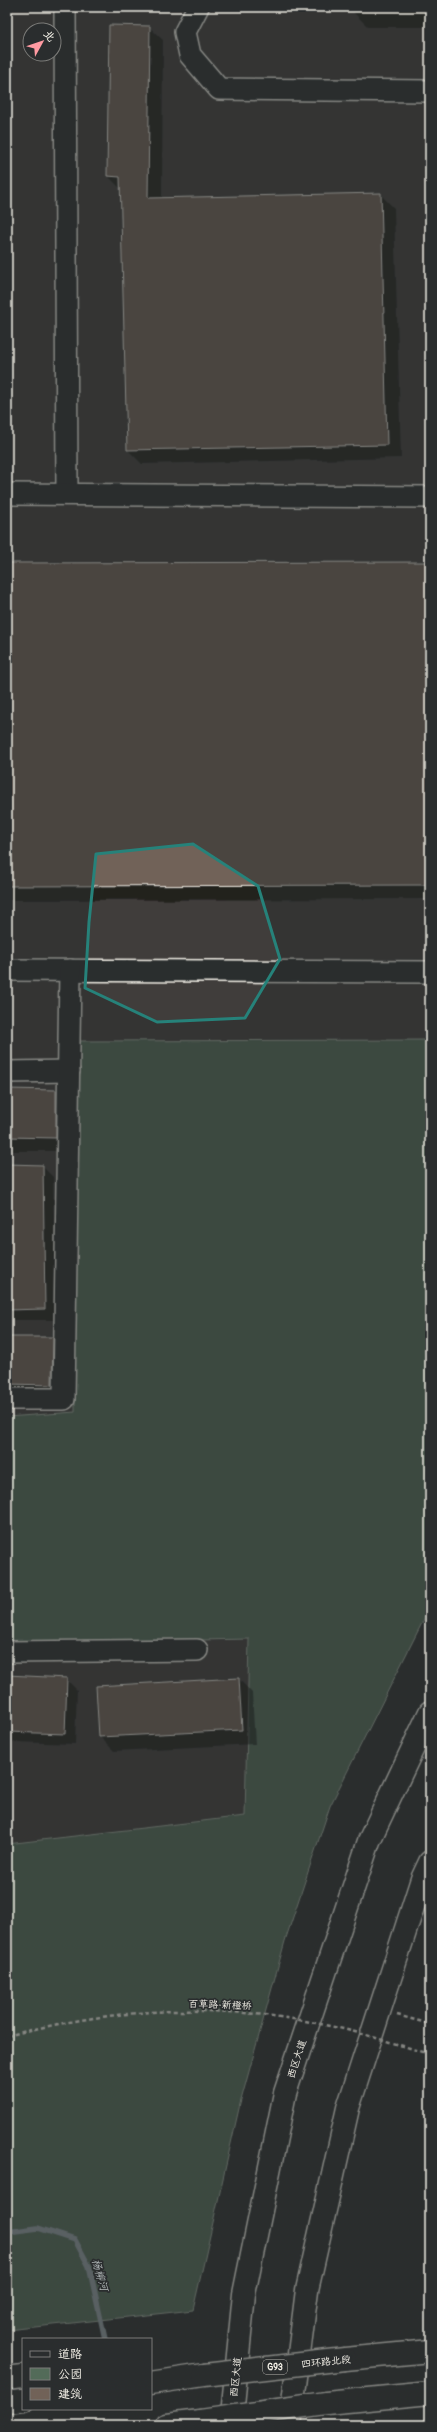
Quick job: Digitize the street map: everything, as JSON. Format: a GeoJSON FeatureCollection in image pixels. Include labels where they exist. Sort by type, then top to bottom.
{"type":"FeatureCollection","features":[{"type":"Feature","properties":{"kind":"main road","name":"西区大道"},"geometry":{"type":"LineString","coordinates":[[231,2425],[244,2294],[285,2094],[369,1841],[430,1712]]}},
{"type":"Feature","properties":{"kind":"main road"},"geometry":{"type":"LineString","coordinates":[[290,2425],[307,2290],[348,2108],[422,1879],[430,1862]]}},
{"type":"Feature","properties":{"kind":"main road","name":"四环路北段"},"geometry":{"type":"LineString","coordinates":[[152,2383],[345,2359],[430,2351]]}},
{"type":"Feature","properties":{"kind":"main road"},"geometry":{"type":"LineString","coordinates":[[152,2375],[204,2376]]}},
{"type":"Feature","properties":{"kind":"main road"},"geometry":{"type":"LineString","coordinates":[[7,2378],[22,2376]]}},
{"type":"Feature","properties":{"kind":"main road"},"geometry":{"type":"LineString","coordinates":[[167,2425],[326,2403],[430,2393]]}},
{"type":"Feature","properties":{"kind":"main road"},"geometry":{"type":"LineString","coordinates":[[7,2402],[22,2400]]}},
{"type":"Feature","properties":{"kind":"street"},"geometry":{"type":"LineString","coordinates":[[65,7],[67,494]]}},
{"type":"Feature","properties":{"kind":"street"},"geometry":{"type":"LineString","coordinates":[[198,7],[185,32],[190,54],[219,89],[430,91]]}},
{"type":"Feature","properties":{"kind":"street"},"geometry":{"type":"LineString","coordinates":[[7,494],[430,496]]}},
{"type":"Feature","properties":{"kind":"street"},"geometry":{"type":"LineString","coordinates":[[7,970],[430,972]]}},
{"type":"Feature","properties":{"kind":"street"},"geometry":{"type":"LineString","coordinates":[[7,1399],[64,1398],[70,970]]}},
{"type":"Feature","properties":{"kind":"street"},"geometry":{"type":"LineString","coordinates":[[7,1072],[69,1071]]}},
{"type":"Feature","properties":{"kind":"street"},"geometry":{"type":"LineString","coordinates":[[7,1652],[197,1650]]}},
{"type":"Feature","properties":{"kind":"path"},"geometry":{"type":"LineString","coordinates":[[379,2010],[430,2024]]}},
{"type":"Feature","properties":{"kind":"path","name":"百草路·新橙桥"},"geometry":{"type":"LineString","coordinates":[[7,2036],[80,2019],[149,2011],[237,2011],[325,2024],[430,2054]]}},
{"type":"Feature","properties":{"kind":"highlighted area"},"geometry":{"type":"Polygon","coordinates":[[[193,844],[258,886],[280,959],[245,1018],[157,1022],[85,988],[89,922],[96,854],[193,844]]]}},
{"type":"Feature","properties":{"kind":"shaded area"},"geometry":{"type":"Polygon","coordinates":[[[7,7],[430,7],[430,1607],[330,1806],[7,1844],[7,7]]]}},
{"type":"Feature","properties":{"kind":"green space"},"geometry":{"type":"Polygon","coordinates":[[[430,1040],[430,1607],[330,1806],[285,1941],[240,2104],[193,2310],[7,2330],[7,1844],[245,1816],[249,1639],[7,1644],[7,1417],[75,1412],[75,1041],[430,1040]]]}},
{"type":"Feature","properties":{"kind":"building"},"geometry":{"type":"Polygon","coordinates":[[[109,25],[150,26],[148,198],[381,193],[387,445],[127,450],[120,177],[107,176],[109,25]]]}},
{"type":"Feature","properties":{"kind":"building"},"geometry":{"type":"Polygon","coordinates":[[[430,562],[430,885],[7,886],[7,563],[430,562]]]}},
{"type":"Feature","properties":{"kind":"building"},"geometry":{"type":"Polygon","coordinates":[[[7,1089],[56,1090],[56,1138],[7,1137],[7,1089]]]}},
{"type":"Feature","properties":{"kind":"building"},"geometry":{"type":"Polygon","coordinates":[[[7,1164],[43,1165],[45,1309],[7,1310],[7,1164]]]}},
{"type":"Feature","properties":{"kind":"building"},"geometry":{"type":"Polygon","coordinates":[[[7,1337],[53,1337],[52,1385],[7,1384],[7,1337]]]}},
{"type":"Feature","properties":{"kind":"building"},"geometry":{"type":"Polygon","coordinates":[[[7,1675],[67,1678],[65,1734],[7,1732],[7,1675]]]}},
{"type":"Feature","properties":{"kind":"building"},"geometry":{"type":"Polygon","coordinates":[[[239,1678],[242,1730],[99,1737],[96,1686],[239,1678]]]}},
{"type":"Feature","properties":{"kind":"waterway","name":"杨柳河"},"geometry":{"type":"LineString","coordinates":[[7,2232],[38,2228],[75,2240],[89,2266],[105,2338]]}}]}
